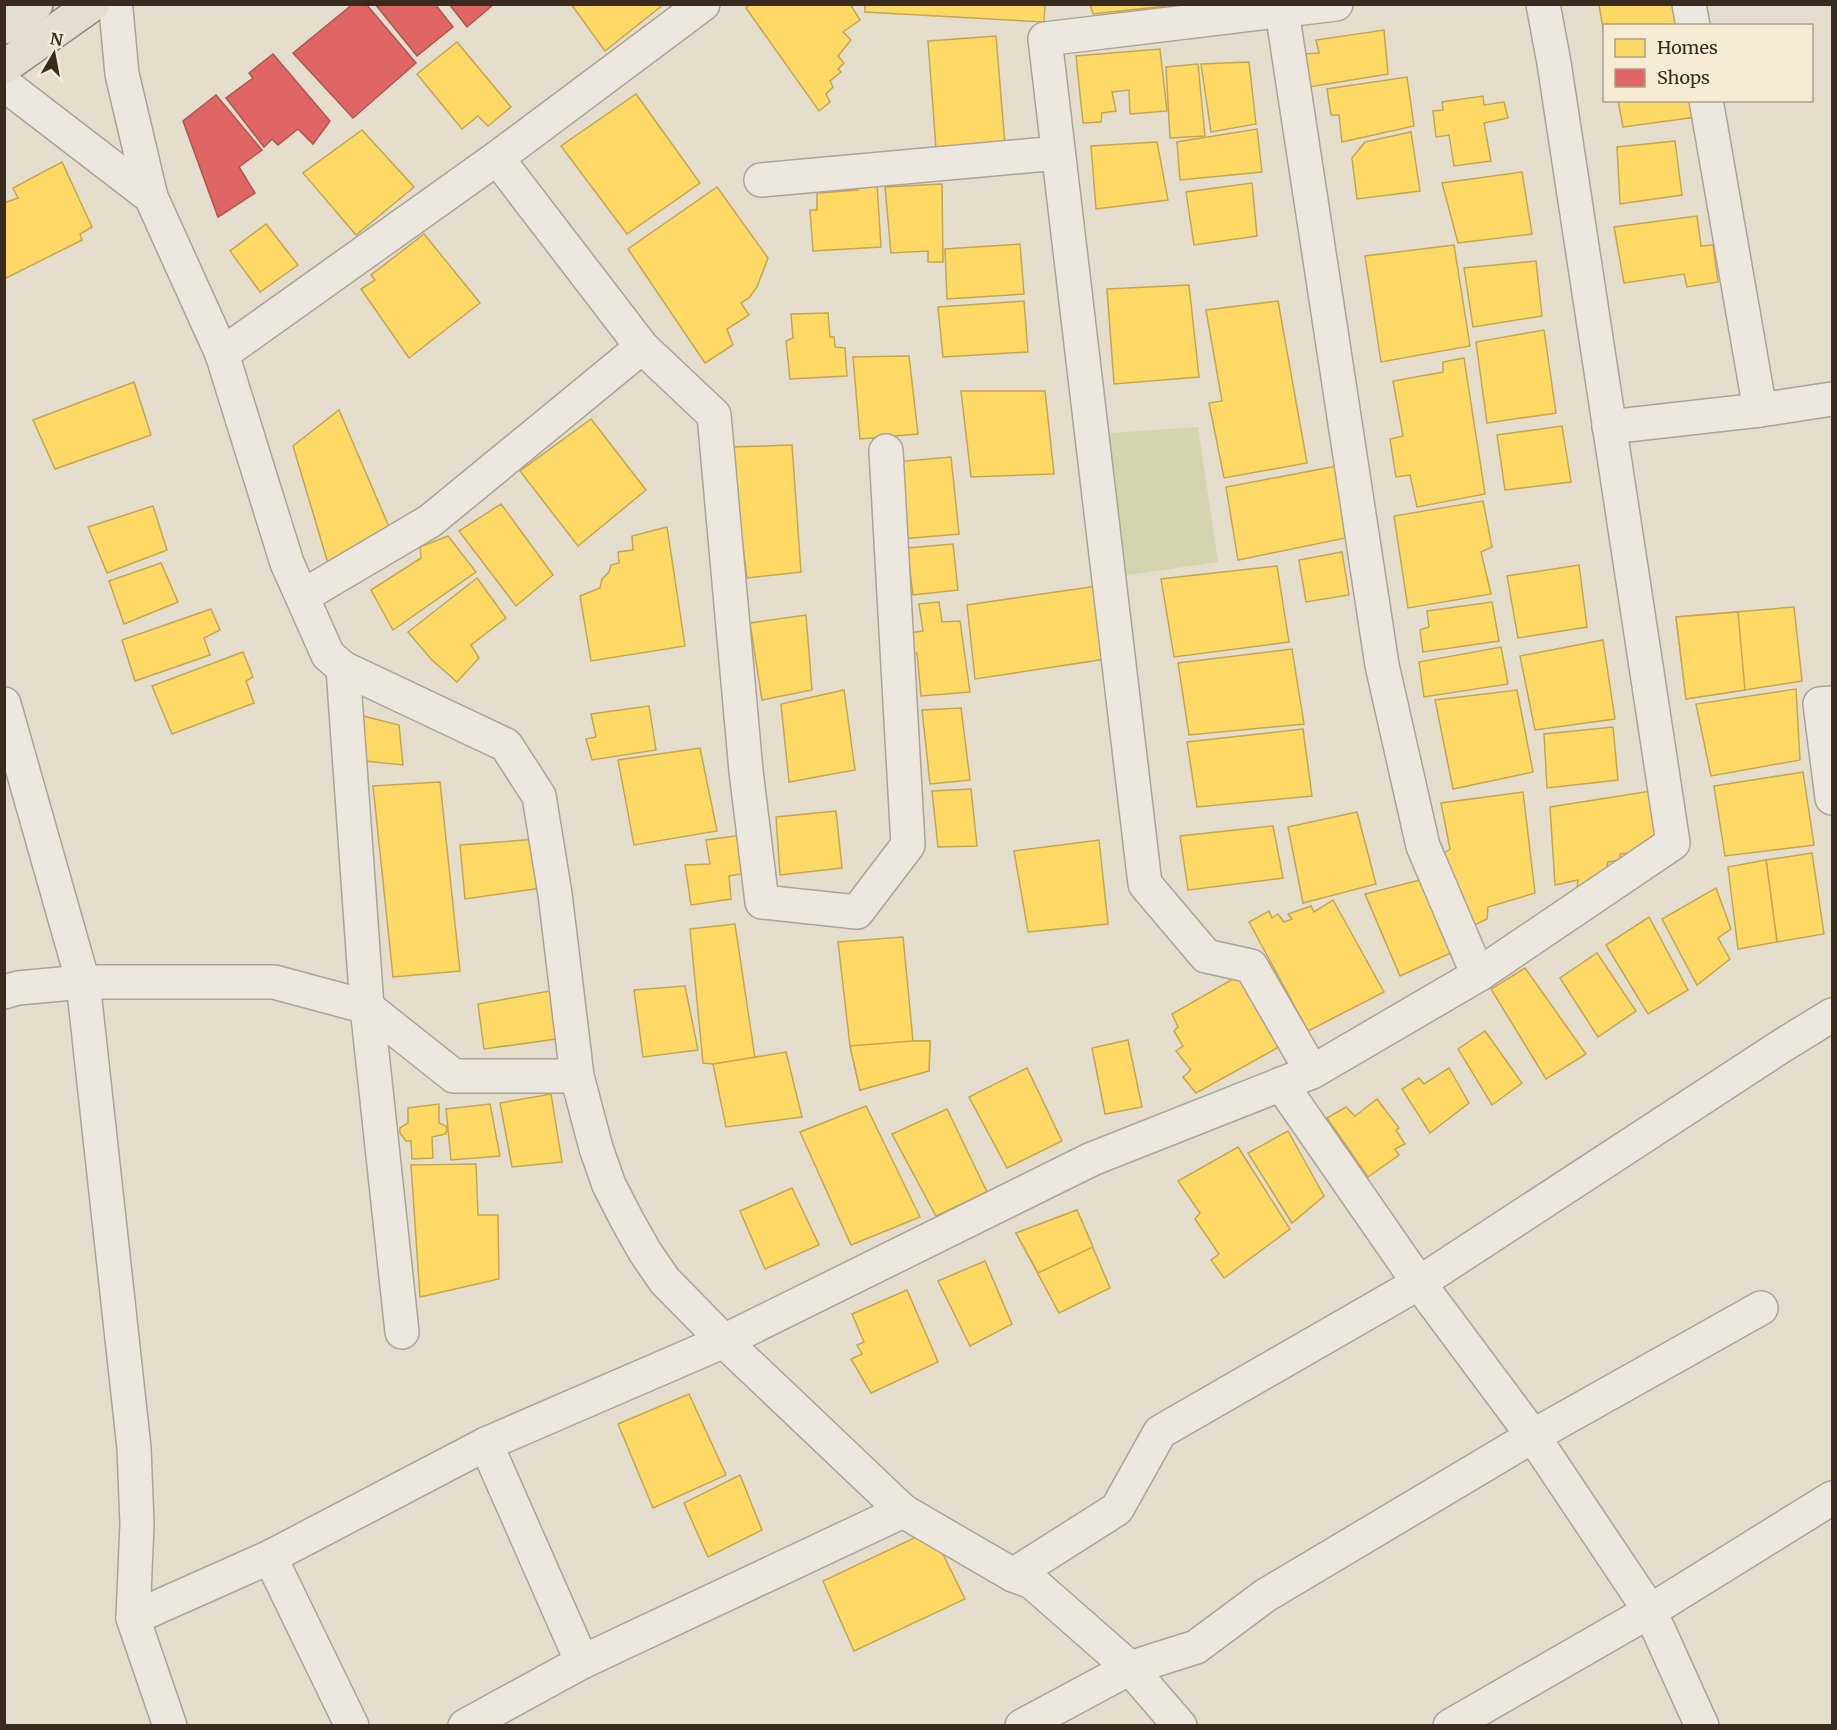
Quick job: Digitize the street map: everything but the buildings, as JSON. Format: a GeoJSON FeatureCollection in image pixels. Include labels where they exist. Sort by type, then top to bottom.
{"type":"FeatureCollection","features":[{"type":"Feature","properties":{"kind":"main road"},"geometry":{"type":"LineString","coordinates":[[4,27],[36,4]]}},
{"type":"Feature","properties":{"kind":"main road"},"geometry":{"type":"LineString","coordinates":[[4,67],[93,4]]}},
{"type":"Feature","properties":{"kind":"street"},"geometry":{"type":"LineString","coordinates":[[112,4],[116,10],[122,74],[151,197],[222,354],[287,563],[328,655],[343,668],[506,745],[538,796],[555,894],[577,1076],[596,1148],[609,1185],[645,1252],[665,1281],[724,1341],[903,1511],[1013,1575],[1032,1582],[1130,1668],[1180,1725]]}},
{"type":"Feature","properties":{"kind":"street"},"geometry":{"type":"LineString","coordinates":[[222,354],[497,158],[703,4]]}},
{"type":"Feature","properties":{"kind":"street"},"geometry":{"type":"LineString","coordinates":[[1312,1072],[1251,966],[1206,956],[1144,884],[1045,39],[1336,4]]}},
{"type":"Feature","properties":{"kind":"street"},"geometry":{"type":"LineString","coordinates":[[133,1618],[270,1557],[486,1444],[724,1341],[1092,1159],[1312,1072],[1478,975],[1674,843],[1543,4]]}},
{"type":"Feature","properties":{"kind":"street"},"geometry":{"type":"LineString","coordinates":[[1689,4],[1693,24]]}},
{"type":"Feature","properties":{"kind":"street"},"geometry":{"type":"LineString","coordinates":[[1282,11],[1382,665],[1423,846],[1478,975]]}},
{"type":"Feature","properties":{"kind":"street"},"geometry":{"type":"LineString","coordinates":[[4,84],[151,197]]}},
{"type":"Feature","properties":{"kind":"street"},"geometry":{"type":"LineString","coordinates":[[1706,102],[1760,410]]}},
{"type":"Feature","properties":{"kind":"street"},"geometry":{"type":"LineString","coordinates":[[761,180],[1058,153]]}},
{"type":"Feature","properties":{"kind":"street"},"geometry":{"type":"LineString","coordinates":[[497,158],[642,347],[714,415],[746,771],[762,902],[857,912],[908,846],[886,451]]}},
{"type":"Feature","properties":{"kind":"street"},"geometry":{"type":"LineString","coordinates":[[303,596],[430,521],[642,347]]}},
{"type":"Feature","properties":{"kind":"street"},"geometry":{"type":"LineString","coordinates":[[1609,427],[1760,410],[1833,399]]}},
{"type":"Feature","properties":{"kind":"street"},"geometry":{"type":"LineString","coordinates":[[343,668],[367,1007],[402,1332]]}},
{"type":"Feature","properties":{"kind":"street"},"geometry":{"type":"LineString","coordinates":[[1833,703],[1820,704],[1833,798]]}},
{"type":"Feature","properties":{"kind":"street"},"geometry":{"type":"LineString","coordinates":[[4,704],[82,982],[134,1448],[137,1524],[133,1618],[170,1725]]}},
{"type":"Feature","properties":{"kind":"street"},"geometry":{"type":"LineString","coordinates":[[4,992],[18,988],[82,982],[274,982],[367,1007],[454,1076],[577,1076]]}},
{"type":"Feature","properties":{"kind":"street"},"geometry":{"type":"LineString","coordinates":[[1013,1575],[1117,1509],[1160,1432],[1419,1283],[1770,1053],[1833,1015]]}},
{"type":"Feature","properties":{"kind":"street"},"geometry":{"type":"LineString","coordinates":[[1281,1084],[1419,1283],[1533,1436],[1650,1611],[1702,1725]]}},
{"type":"Feature","properties":{"kind":"street"},"geometry":{"type":"LineString","coordinates":[[1022,1725],[1130,1668],[1196,1647],[1266,1595],[1533,1436],[1761,1308]]}},
{"type":"Feature","properties":{"kind":"street"},"geometry":{"type":"LineString","coordinates":[[486,1444],[582,1662]]}},
{"type":"Feature","properties":{"kind":"street"},"geometry":{"type":"LineString","coordinates":[[1450,1725],[1650,1611],[1833,1498]]}},
{"type":"Feature","properties":{"kind":"street"},"geometry":{"type":"LineString","coordinates":[[465,1725],[582,1662],[903,1511]]}},
{"type":"Feature","properties":{"kind":"street"},"geometry":{"type":"LineString","coordinates":[[270,1557],[352,1725]]}},
{"type":"Feature","properties":{"kind":"green space"},"geometry":{"type":"Polygon","coordinates":[[[1198,427],[1218,562],[1115,577],[1097,434],[1198,427]]]}}]}
